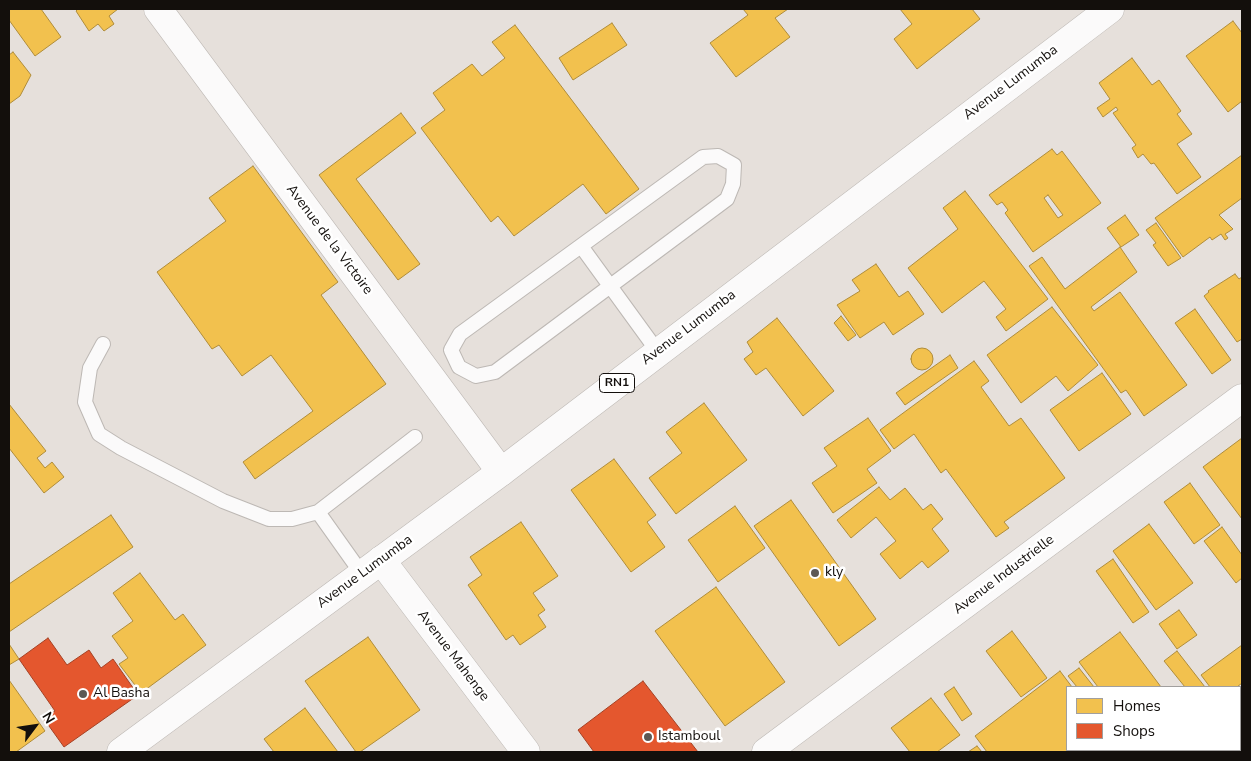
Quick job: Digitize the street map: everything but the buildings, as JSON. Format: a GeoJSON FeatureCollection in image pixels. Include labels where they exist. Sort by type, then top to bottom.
{"type":"FeatureCollection","features":[{"type":"Feature","properties":{"kind":"main road","name":"Avenue de la Victoire"},"geometry":{"type":"LineString","coordinates":[[158,9],[500,472]]}},
{"type":"Feature","properties":{"kind":"main road","name":"Avenue Lumumba"},"geometry":{"type":"LineString","coordinates":[[121,752],[500,472],[1105,10]]}},
{"type":"Feature","properties":{"kind":"main road","name":"Avenue Industrielle"},"geometry":{"type":"LineString","coordinates":[[766,752],[1242,398]]}},
{"type":"Feature","properties":{"kind":"main road","name":"Avenue Mahenge"},"geometry":{"type":"LineString","coordinates":[[371,567],[526,752]]}},
{"type":"Feature","properties":{"kind":"lane"},"geometry":{"type":"LineString","coordinates":[[718,156],[734,165],[733,184],[727,199],[609,286],[495,372],[476,376],[458,367],[450,350],[460,334],[703,157],[718,156]]}},
{"type":"Feature","properties":{"kind":"lane"},"geometry":{"type":"LineString","coordinates":[[580,246],[658,352]]}},
{"type":"Feature","properties":{"kind":"lane"},"geometry":{"type":"LineString","coordinates":[[103,344],[90,368],[85,402],[99,434],[121,448],[223,501],[269,518],[292,518],[318,512],[415,437]]}},
{"type":"Feature","properties":{"kind":"lane"},"geometry":{"type":"LineString","coordinates":[[318,512],[371,567]]}},
{"type":"Feature","properties":{"kind":"place","name":"kly"},"geometry":{"type":"Point","coordinates":[815,573]}},
{"type":"Feature","properties":{"kind":"place","name":"Al Basha"},"geometry":{"type":"Point","coordinates":[83,694]}},
{"type":"Feature","properties":{"kind":"place","name":"Istamboul"},"geometry":{"type":"Point","coordinates":[648,737]}}]}
